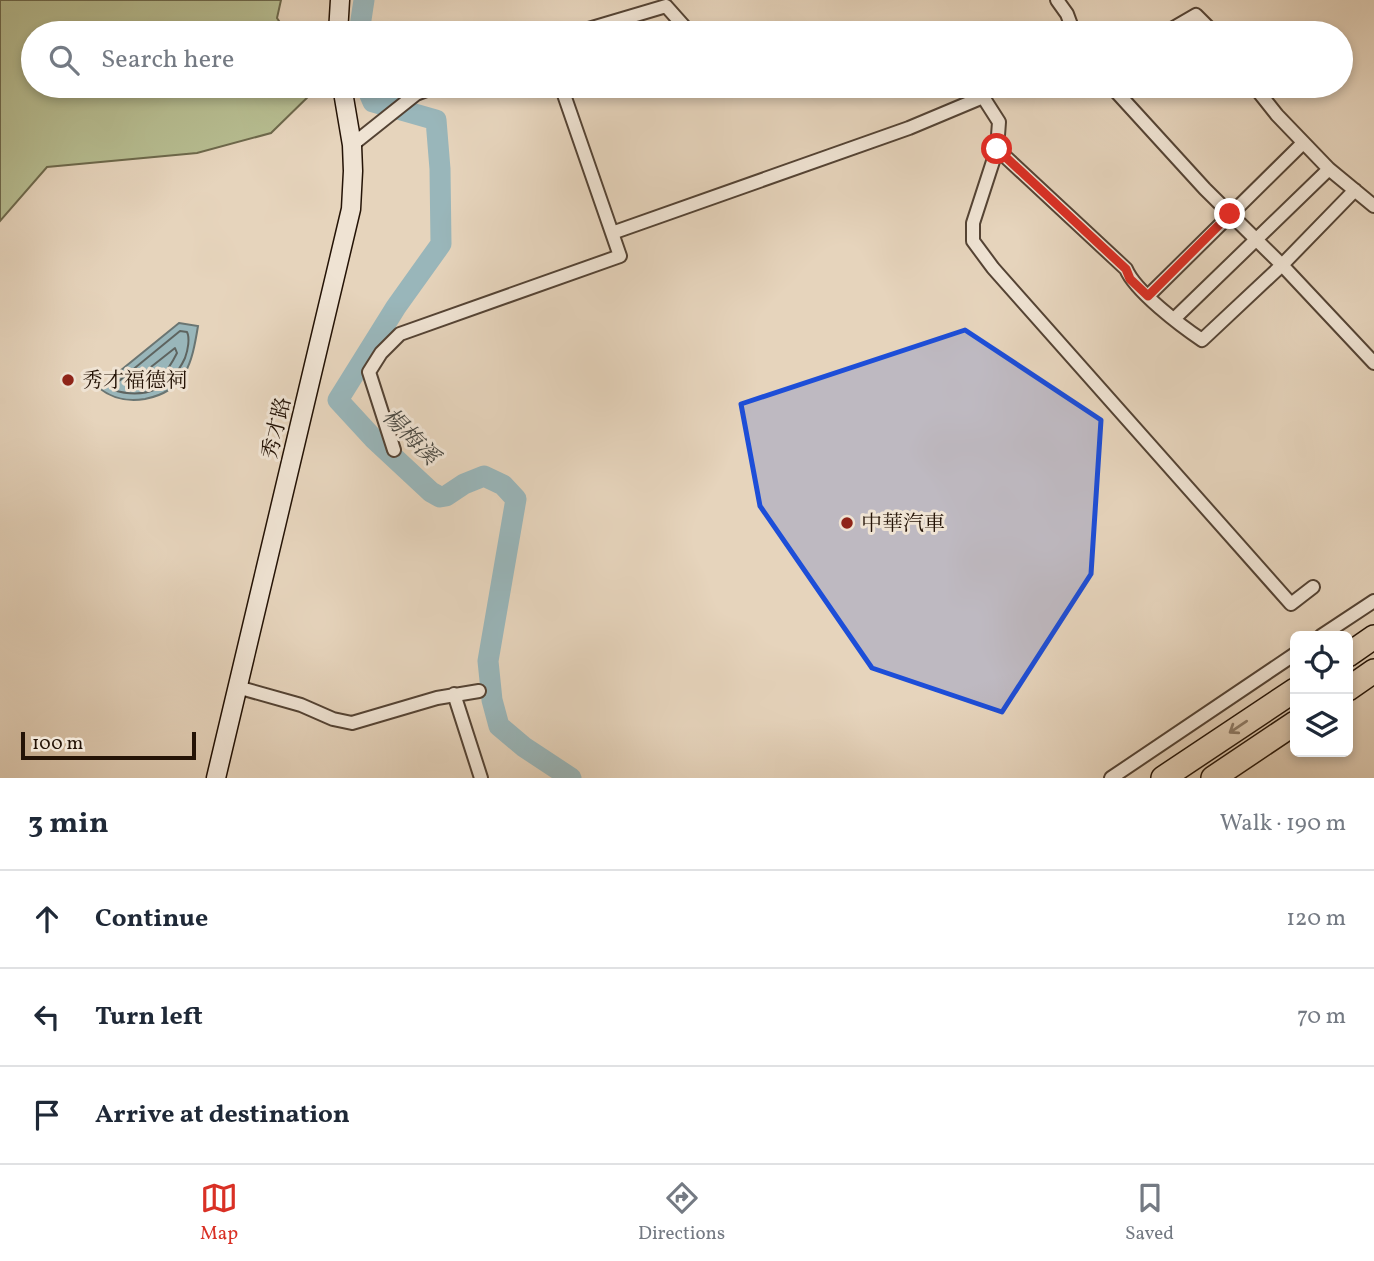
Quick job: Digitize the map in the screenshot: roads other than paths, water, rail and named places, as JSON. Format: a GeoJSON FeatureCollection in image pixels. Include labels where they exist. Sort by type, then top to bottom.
{"type":"FeatureCollection","features":[{"type":"Feature","properties":{"kind":"highway"},"geometry":{"type":"LineString","coordinates":[[1353,651],[1374,637]]}},
{"type":"Feature","properties":{"kind":"highway"},"geometry":{"type":"LineString","coordinates":[[1353,686],[1374,671]]}},
{"type":"Feature","properties":{"kind":"highway"},"geometry":{"type":"LineString","coordinates":[[1163,778],[1290,693]]}},
{"type":"Feature","properties":{"kind":"highway"},"geometry":{"type":"LineString","coordinates":[[1213,778],[1290,726]]}},
{"type":"Feature","properties":{"kind":"main road"},"geometry":{"type":"LineString","coordinates":[[339,21],[340,0]]}},
{"type":"Feature","properties":{"kind":"main road","name":"秀才路"},"geometry":{"type":"LineString","coordinates":[[216,778],[351,209],[352,145],[344,98]]}},
{"type":"Feature","properties":{"kind":"street"},"geometry":{"type":"LineString","coordinates":[[1057,0],[1070,21]]}},
{"type":"Feature","properties":{"kind":"street"},"geometry":{"type":"LineString","coordinates":[[615,21],[666,6],[679,21]]}},
{"type":"Feature","properties":{"kind":"street"},"geometry":{"type":"LineString","coordinates":[[1186,21],[1196,15],[1202,21]]}},
{"type":"Feature","properties":{"kind":"street"},"geometry":{"type":"LineString","coordinates":[[352,145],[411,98]]}},
{"type":"Feature","properties":{"kind":"street"},"geometry":{"type":"LineString","coordinates":[[394,450],[369,372],[400,334],[620,257],[565,98]]}},
{"type":"Feature","properties":{"kind":"street"},"geometry":{"type":"LineString","coordinates":[[612,233],[909,128],[981,98]]}},
{"type":"Feature","properties":{"kind":"street"},"geometry":{"type":"LineString","coordinates":[[984,98],[999,122],[997,149],[973,223],[973,241],[993,268],[1291,604],[1313,587]]}},
{"type":"Feature","properties":{"kind":"street"},"geometry":{"type":"LineString","coordinates":[[1122,98],[1374,362]]}},
{"type":"Feature","properties":{"kind":"street"},"geometry":{"type":"LineString","coordinates":[[1263,98],[1277,116],[1329,169],[1374,206]]}},
{"type":"Feature","properties":{"kind":"street"},"geometry":{"type":"LineString","coordinates":[[1148,296],[1303,143]]}},
{"type":"Feature","properties":{"kind":"street"},"geometry":{"type":"LineString","coordinates":[[997,149],[1126,269],[1130,279],[1175,318],[1180,326],[1202,340],[1282,265],[1355,190]]}},
{"type":"Feature","properties":{"kind":"street"},"geometry":{"type":"LineString","coordinates":[[1175,318],[1329,169]]}},
{"type":"Feature","properties":{"kind":"street"},"geometry":{"type":"LineString","coordinates":[[1329,631],[1374,601]]}},
{"type":"Feature","properties":{"kind":"street"},"geometry":{"type":"LineString","coordinates":[[1111,778],[1290,657]]}},
{"type":"Feature","properties":{"kind":"street"},"geometry":{"type":"LineString","coordinates":[[237,687],[352,723],[454,694],[479,691]]}},
{"type":"Feature","properties":{"kind":"street"},"geometry":{"type":"LineString","coordinates":[[454,694],[481,778]]}},
{"type":"Feature","properties":{"kind":"water"},"geometry":{"type":"Polygon","coordinates":[[[179,323],[198,326],[193,352],[185,373],[170,389],[159,395],[132,400],[120,399],[99,388],[179,323]]]}},
{"type":"Feature","properties":{"kind":"waterway","name":"楊梅溪"},"geometry":{"type":"LineString","coordinates":[[361,21],[364,0]]}},
{"type":"Feature","properties":{"kind":"waterway","name":"楊梅溪"},"geometry":{"type":"LineString","coordinates":[[371,98],[373,102],[436,120],[441,244],[396,307],[338,400],[373,438],[431,492],[440,497],[446,496],[464,484],[484,476],[503,485],[516,499],[488,661],[492,700],[499,726],[524,747],[571,778]]}},
{"type":"Feature","properties":{"kind":"place","name":"秀才福德祠"},"geometry":{"type":"Point","coordinates":[68,380]}},
{"type":"Feature","properties":{"kind":"place","name":"中華汽車"},"geometry":{"type":"Point","coordinates":[847,523]}}]}
